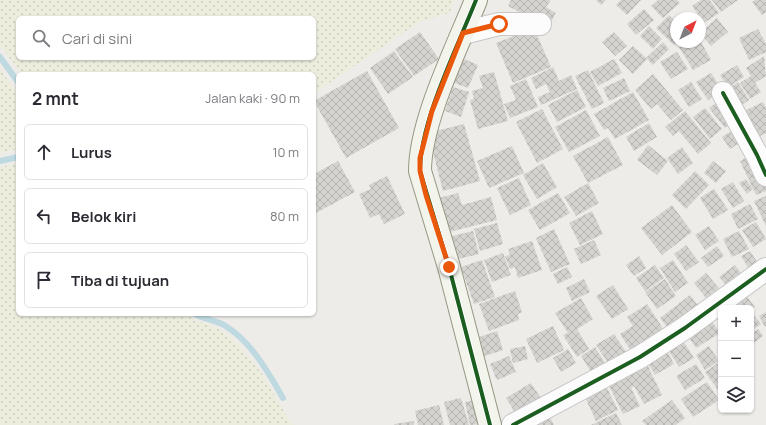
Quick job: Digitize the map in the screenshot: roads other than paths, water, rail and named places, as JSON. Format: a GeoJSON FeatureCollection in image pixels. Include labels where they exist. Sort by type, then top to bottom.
{"type":"FeatureCollection","features":[{"type":"Feature","properties":{"kind":"street"},"geometry":{"type":"LineString","coordinates":[[476,0],[432,111],[420,158],[420,171],[449,267],[490,425]]}},
{"type":"Feature","properties":{"kind":"street"},"geometry":{"type":"LineString","coordinates":[[463,33],[499,24],[540,24]]}},
{"type":"Feature","properties":{"kind":"street"},"geometry":{"type":"LineString","coordinates":[[723,93],[757,155],[766,175]]}},
{"type":"Feature","properties":{"kind":"street"},"geometry":{"type":"LineString","coordinates":[[513,425],[640,357],[685,328],[766,269]]}},
{"type":"Feature","properties":{"kind":"waterway"},"geometry":{"type":"LineString","coordinates":[[0,57],[16,79]]}},
{"type":"Feature","properties":{"kind":"waterway"},"geometry":{"type":"LineString","coordinates":[[0,161],[16,157]]}},
{"type":"Feature","properties":{"kind":"waterway"},"geometry":{"type":"LineString","coordinates":[[200,316],[224,325],[251,348],[283,398]]}}]}
